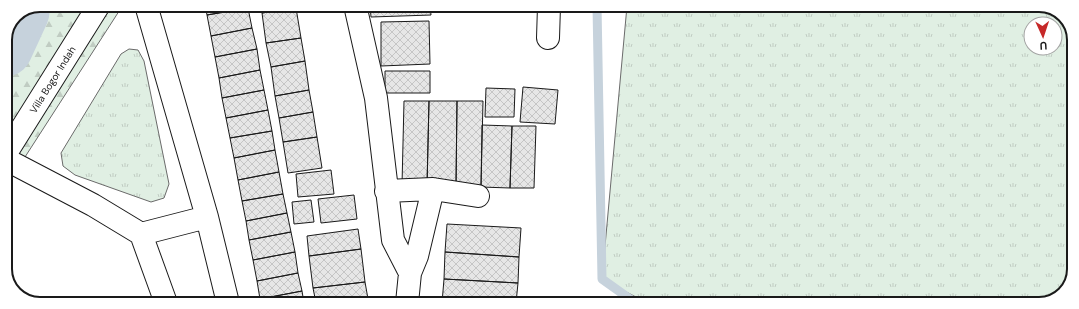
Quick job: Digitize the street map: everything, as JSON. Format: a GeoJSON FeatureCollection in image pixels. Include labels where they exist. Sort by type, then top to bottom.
{"type":"FeatureCollection","features":[{"type":"Feature","properties":{"kind":"street","name":"Villa Bogor Indah"},"geometry":{"type":"LineString","coordinates":[[12,144],[96,12]]}},
{"type":"Feature","properties":{"kind":"street"},"geometry":{"type":"LineString","coordinates":[[148,12],[207,218],[227,297]]}},
{"type":"Feature","properties":{"kind":"street"},"geometry":{"type":"LineString","coordinates":[[357,12],[376,98],[393,240],[410,273]]}},
{"type":"Feature","properties":{"kind":"street"},"geometry":{"type":"LineString","coordinates":[[548,38],[549,12]]}},
{"type":"Feature","properties":{"kind":"street"},"geometry":{"type":"LineString","coordinates":[[12,163],[88,202],[141,234],[164,297]]}},
{"type":"Feature","properties":{"kind":"street"},"geometry":{"type":"LineString","coordinates":[[386,191],[433,189],[478,196]]}},
{"type":"Feature","properties":{"kind":"street"},"geometry":{"type":"LineString","coordinates":[[408,297],[410,273],[417,256],[433,189]]}},
{"type":"Feature","properties":{"kind":"street"},"geometry":{"type":"LineString","coordinates":[[141,234],[207,218]]}},
{"type":"Feature","properties":{"kind":"green space"},"geometry":{"type":"Polygon","coordinates":[[[40,12],[118,12],[12,177],[12,40],[14,30],[20,20],[30,14],[40,12]]]}},
{"type":"Feature","properties":{"kind":"green space"},"geometry":{"type":"Polygon","coordinates":[[[626,12],[1038,12],[1053,16],[1023,16],[1023,56],[1063,56],[1063,27],[1067,39],[1067,268],[1065,279],[1056,291],[1042,297],[636,297],[602,279],[626,12]]]}},
{"type":"Feature","properties":{"kind":"green space"},"geometry":{"type":"Polygon","coordinates":[[[129,49],[138,50],[144,61],[169,184],[164,198],[151,202],[75,175],[63,166],[61,153],[121,54],[129,49]]]}},
{"type":"Feature","properties":{"kind":"building"},"geometry":{"type":"Polygon","coordinates":[[[206,12],[225,12],[207,15],[206,12]]]}},
{"type":"Feature","properties":{"kind":"building"},"geometry":{"type":"Polygon","coordinates":[[[225,12],[249,12],[252,28],[211,36],[207,15],[225,12]]]}},
{"type":"Feature","properties":{"kind":"building"},"geometry":{"type":"Polygon","coordinates":[[[297,12],[301,38],[266,43],[262,13],[297,12]]]}},
{"type":"Feature","properties":{"kind":"building"},"geometry":{"type":"Polygon","coordinates":[[[371,12],[431,12],[431,15],[371,17],[371,12]]]}},
{"type":"Feature","properties":{"kind":"building"},"geometry":{"type":"Polygon","coordinates":[[[429,21],[430,64],[381,66],[381,22],[429,21]]]}},
{"type":"Feature","properties":{"kind":"building"},"geometry":{"type":"Polygon","coordinates":[[[252,28],[257,49],[215,57],[211,36],[252,28]]]}},
{"type":"Feature","properties":{"kind":"building"},"geometry":{"type":"Polygon","coordinates":[[[301,38],[305,61],[271,67],[266,43],[301,38]]]}},
{"type":"Feature","properties":{"kind":"building"},"geometry":{"type":"Polygon","coordinates":[[[257,49],[260,70],[219,78],[215,57],[257,49]]]}},
{"type":"Feature","properties":{"kind":"building"},"geometry":{"type":"Polygon","coordinates":[[[305,61],[309,90],[275,96],[271,67],[305,61]]]}},
{"type":"Feature","properties":{"kind":"building"},"geometry":{"type":"Polygon","coordinates":[[[260,70],[264,90],[222,98],[219,78],[260,70]]]}},
{"type":"Feature","properties":{"kind":"building"},"geometry":{"type":"Polygon","coordinates":[[[385,71],[430,71],[430,93],[385,93],[385,71]]]}},
{"type":"Feature","properties":{"kind":"building"},"geometry":{"type":"Polygon","coordinates":[[[523,87],[558,90],[555,124],[520,122],[523,87]]]}},
{"type":"Feature","properties":{"kind":"building"},"geometry":{"type":"Polygon","coordinates":[[[486,88],[515,89],[514,117],[485,117],[486,88]]]}},
{"type":"Feature","properties":{"kind":"building"},"geometry":{"type":"Polygon","coordinates":[[[264,90],[268,110],[226,118],[222,98],[264,90]]]}},
{"type":"Feature","properties":{"kind":"building"},"geometry":{"type":"Polygon","coordinates":[[[309,90],[313,112],[279,118],[275,96],[309,90]]]}},
{"type":"Feature","properties":{"kind":"building"},"geometry":{"type":"Polygon","coordinates":[[[404,101],[429,101],[427,186],[402,185],[404,101]]]}},
{"type":"Feature","properties":{"kind":"building"},"geometry":{"type":"Polygon","coordinates":[[[429,101],[457,101],[456,186],[427,186],[429,101]]]}},
{"type":"Feature","properties":{"kind":"building"},"geometry":{"type":"Polygon","coordinates":[[[457,101],[483,101],[481,187],[456,186],[457,101]]]}},
{"type":"Feature","properties":{"kind":"building"},"geometry":{"type":"Polygon","coordinates":[[[268,110],[272,131],[230,138],[226,118],[268,110]]]}},
{"type":"Feature","properties":{"kind":"building"},"geometry":{"type":"Polygon","coordinates":[[[313,112],[317,137],[283,142],[279,118],[313,112]]]}},
{"type":"Feature","properties":{"kind":"building"},"geometry":{"type":"Polygon","coordinates":[[[482,125],[512,126],[510,188],[481,187],[482,125]]]}},
{"type":"Feature","properties":{"kind":"building"},"geometry":{"type":"Polygon","coordinates":[[[512,126],[536,126],[534,188],[510,188],[512,126]]]}},
{"type":"Feature","properties":{"kind":"building"},"geometry":{"type":"Polygon","coordinates":[[[272,131],[275,150],[234,158],[230,138],[272,131]]]}},
{"type":"Feature","properties":{"kind":"building"},"geometry":{"type":"Polygon","coordinates":[[[317,137],[322,168],[288,173],[283,142],[317,137]]]}},
{"type":"Feature","properties":{"kind":"building"},"geometry":{"type":"Polygon","coordinates":[[[275,150],[279,172],[238,180],[234,158],[275,150]]]}},
{"type":"Feature","properties":{"kind":"building"},"geometry":{"type":"Polygon","coordinates":[[[331,170],[334,194],[298,197],[296,174],[331,170]]]}},
{"type":"Feature","properties":{"kind":"building"},"geometry":{"type":"Polygon","coordinates":[[[279,172],[283,194],[242,201],[238,180],[279,172]]]}},
{"type":"Feature","properties":{"kind":"building"},"geometry":{"type":"Polygon","coordinates":[[[283,194],[287,213],[246,221],[242,201],[283,194]]]}},
{"type":"Feature","properties":{"kind":"building"},"geometry":{"type":"Polygon","coordinates":[[[354,195],[357,219],[321,223],[318,199],[354,195]]]}},
{"type":"Feature","properties":{"kind":"building"},"geometry":{"type":"Polygon","coordinates":[[[311,200],[314,222],[294,224],[292,202],[311,200]]]}},
{"type":"Feature","properties":{"kind":"building"},"geometry":{"type":"Polygon","coordinates":[[[287,213],[291,232],[249,240],[246,221],[287,213]]]}},
{"type":"Feature","properties":{"kind":"building"},"geometry":{"type":"Polygon","coordinates":[[[447,224],[521,228],[519,257],[445,252],[447,224]]]}},
{"type":"Feature","properties":{"kind":"building"},"geometry":{"type":"Polygon","coordinates":[[[358,229],[361,249],[309,256],[307,236],[358,229]]]}},
{"type":"Feature","properties":{"kind":"building"},"geometry":{"type":"Polygon","coordinates":[[[291,232],[295,252],[253,260],[249,240],[291,232]]]}},
{"type":"Feature","properties":{"kind":"building"},"geometry":{"type":"Polygon","coordinates":[[[361,249],[365,282],[313,288],[309,256],[361,249]]]}},
{"type":"Feature","properties":{"kind":"building"},"geometry":{"type":"Polygon","coordinates":[[[295,252],[298,273],[257,281],[253,260],[295,252]]]}},
{"type":"Feature","properties":{"kind":"building"},"geometry":{"type":"Polygon","coordinates":[[[445,252],[519,257],[518,283],[444,279],[445,252]]]}},
{"type":"Feature","properties":{"kind":"building"},"geometry":{"type":"Polygon","coordinates":[[[298,273],[302,291],[270,297],[260,297],[257,281],[298,273]]]}},
{"type":"Feature","properties":{"kind":"building"},"geometry":{"type":"Polygon","coordinates":[[[444,279],[518,283],[517,297],[442,297],[444,279]]]}},
{"type":"Feature","properties":{"kind":"building"},"geometry":{"type":"Polygon","coordinates":[[[365,282],[368,297],[315,297],[313,288],[365,282]]]}},
{"type":"Feature","properties":{"kind":"building"},"geometry":{"type":"Polygon","coordinates":[[[302,291],[303,297],[270,297],[302,291]]]}},
{"type":"Feature","properties":{"kind":"waterway"},"geometry":{"type":"LineString","coordinates":[[597,12],[602,279],[627,297]]}}]}
